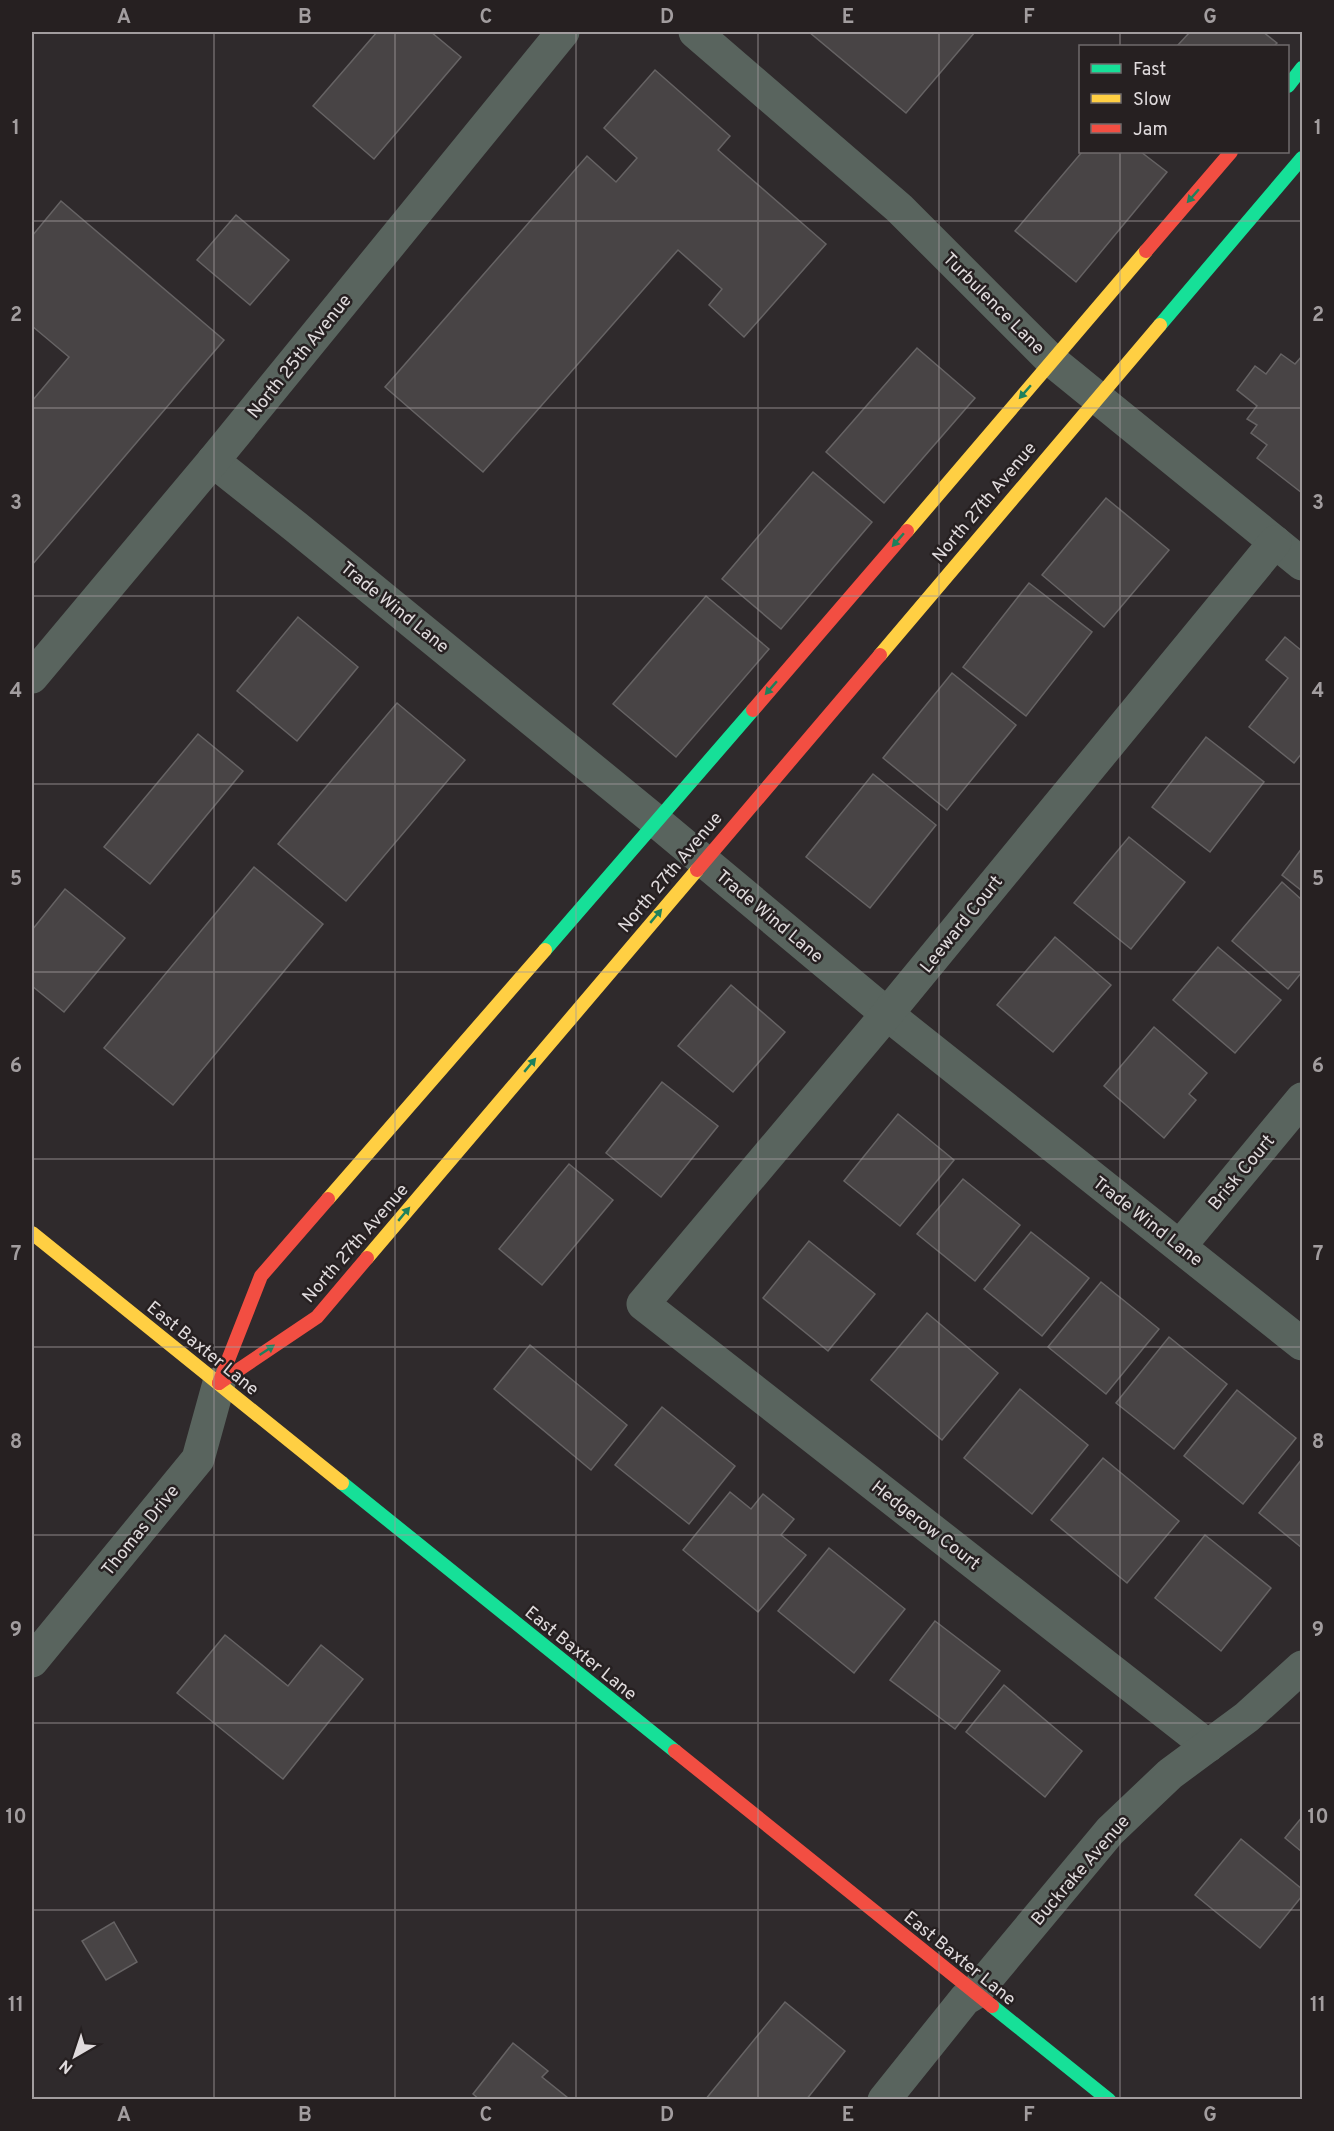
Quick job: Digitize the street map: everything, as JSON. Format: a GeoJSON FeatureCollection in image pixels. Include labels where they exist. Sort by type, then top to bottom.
{"type":"FeatureCollection","features":[{"type":"Feature","properties":{"kind":"street","name":"North 25th Avenue"},"geometry":{"type":"LineString","coordinates":[[32,677],[213,461],[563,32]]}},
{"type":"Feature","properties":{"kind":"street","name":"Turbulence Lane"},"geometry":{"type":"LineString","coordinates":[[694,32],[899,208],[1052,360],[1302,564]]}},
{"type":"Feature","properties":{"kind":"street"},"geometry":{"type":"LineString","coordinates":[[1289,84],[1302,68]]}},
{"type":"Feature","properties":{"kind":"street"},"geometry":{"type":"LineString","coordinates":[[219,1383],[261,1276],[657,822],[1230,153]]}},
{"type":"Feature","properties":{"kind":"street","name":"North 27th Avenue"},"geometry":{"type":"LineString","coordinates":[[219,1383],[317,1317],[1302,158]]}},
{"type":"Feature","properties":{"kind":"street","name":"Trade Wind Lane"},"geometry":{"type":"LineString","coordinates":[[213,461],[296,526],[704,860],[887,1014],[1302,1344]]}},
{"type":"Feature","properties":{"kind":"street","name":"Leeward Court"},"geometry":{"type":"LineString","coordinates":[[643,1304],[887,1014],[1275,542]]}},
{"type":"Feature","properties":{"kind":"street","name":"Brisk Court"},"geometry":{"type":"LineString","coordinates":[[1180,1246],[1302,1099]]}},
{"type":"Feature","properties":{"kind":"street","name":"East Baxter Lane"},"geometry":{"type":"LineString","coordinates":[[32,1233],[1109,2100]]}},
{"type":"Feature","properties":{"kind":"street","name":"Hedgerow Court"},"geometry":{"type":"LineString","coordinates":[[643,1304],[1208,1746]]}},
{"type":"Feature","properties":{"kind":"street","name":"Thomas Drive"},"geometry":{"type":"LineString","coordinates":[[32,1661],[198,1459],[219,1383]]}},
{"type":"Feature","properties":{"kind":"street","name":"Buckrake Avenue"},"geometry":{"type":"LineString","coordinates":[[884,2100],[965,1999],[975,1993],[1110,1832],[1170,1774],[1247,1718],[1302,1667]]}},
{"type":"Feature","properties":{"kind":"building"},"geometry":{"type":"Polygon","coordinates":[[[377,32],[431,32],[461,57],[374,159],[313,106],[377,32]]]}},
{"type":"Feature","properties":{"kind":"building"},"geometry":{"type":"Polygon","coordinates":[[[809,32],[975,32],[906,113],[809,32]]]}},
{"type":"Feature","properties":{"kind":"building"},"geometry":{"type":"Polygon","coordinates":[[[1190,32],[1263,32],[1277,43],[1275,45],[1178,45],[1190,32]]]}},
{"type":"Feature","properties":{"kind":"building"},"geometry":{"type":"Polygon","coordinates":[[[655,70],[730,136],[718,150],[826,244],[744,337],[709,305],[722,289],[678,250],[483,472],[385,387],[587,156],[616,182],[637,158],[604,128],[655,70]]]}},
{"type":"Feature","properties":{"kind":"building"},"geometry":{"type":"Polygon","coordinates":[[[1081,153],[1142,153],[1167,172],[1076,282],[1015,231],[1081,153]]]}},
{"type":"Feature","properties":{"kind":"building"},"geometry":{"type":"Polygon","coordinates":[[[61,201],[224,340],[32,565],[32,401],[69,357],[32,326],[32,236],[61,201]]]}},
{"type":"Feature","properties":{"kind":"building"},"geometry":{"type":"Polygon","coordinates":[[[236,215],[289,260],[250,305],[197,260],[236,215]]]}},
{"type":"Feature","properties":{"kind":"building"},"geometry":{"type":"Polygon","coordinates":[[[917,348],[975,398],[884,503],[826,452],[917,348]]]}},
{"type":"Feature","properties":{"kind":"building"},"geometry":{"type":"Polygon","coordinates":[[[1281,354],[1295,364],[1302,356],[1302,493],[1257,458],[1267,445],[1251,433],[1257,425],[1247,419],[1257,406],[1237,390],[1255,366],[1266,374],[1281,354]]]}},
{"type":"Feature","properties":{"kind":"building"},"geometry":{"type":"Polygon","coordinates":[[[813,472],[872,522],[781,629],[722,579],[813,472]]]}},
{"type":"Feature","properties":{"kind":"building"},"geometry":{"type":"Polygon","coordinates":[[[1106,498],[1169,550],[1104,627],[1042,575],[1106,498]]]}},
{"type":"Feature","properties":{"kind":"building"},"geometry":{"type":"Polygon","coordinates":[[[1029,583],[1092,632],[1026,716],[963,667],[1029,583]]]}},
{"type":"Feature","properties":{"kind":"building"},"geometry":{"type":"Polygon","coordinates":[[[706,596],[769,649],[676,757],[613,704],[706,596]]]}},
{"type":"Feature","properties":{"kind":"building"},"geometry":{"type":"Polygon","coordinates":[[[298,617],[358,667],[297,741],[237,691],[298,617]]]}},
{"type":"Feature","properties":{"kind":"building"},"geometry":{"type":"Polygon","coordinates":[[[1285,637],[1302,651],[1302,753],[1294,763],[1249,727],[1288,678],[1266,660],[1285,637]]]}},
{"type":"Feature","properties":{"kind":"building"},"geometry":{"type":"Polygon","coordinates":[[[952,673],[1016,725],[947,810],[883,758],[952,673]]]}},
{"type":"Feature","properties":{"kind":"building"},"geometry":{"type":"Polygon","coordinates":[[[397,703],[465,760],[346,901],[278,844],[397,703]]]}},
{"type":"Feature","properties":{"kind":"building"},"geometry":{"type":"Polygon","coordinates":[[[198,734],[243,771],[150,884],[104,847],[198,734]]]}},
{"type":"Feature","properties":{"kind":"building"},"geometry":{"type":"Polygon","coordinates":[[[1206,737],[1264,782],[1210,852],[1152,807],[1206,737]]]}},
{"type":"Feature","properties":{"kind":"building"},"geometry":{"type":"Polygon","coordinates":[[[873,774],[936,825],[870,908],[806,857],[873,774]]]}},
{"type":"Feature","properties":{"kind":"building"},"geometry":{"type":"Polygon","coordinates":[[[1129,837],[1185,882],[1131,949],[1074,903],[1129,837]]]}},
{"type":"Feature","properties":{"kind":"building"},"geometry":{"type":"Polygon","coordinates":[[[1302,848],[1302,891],[1282,875],[1302,848]]]}},
{"type":"Feature","properties":{"kind":"building"},"geometry":{"type":"Polygon","coordinates":[[[254,867],[323,924],[173,1105],[104,1048],[254,867]]]}},
{"type":"Feature","properties":{"kind":"building"},"geometry":{"type":"Polygon","coordinates":[[[1282,882],[1302,900],[1302,972],[1288,989],[1232,941],[1282,882]]]}},
{"type":"Feature","properties":{"kind":"building"},"geometry":{"type":"Polygon","coordinates":[[[65,889],[125,938],[64,1012],[32,986],[32,930],[65,889]]]}},
{"type":"Feature","properties":{"kind":"building"},"geometry":{"type":"Polygon","coordinates":[[[1055,937],[1111,985],[1053,1052],[997,1005],[1055,937]]]}},
{"type":"Feature","properties":{"kind":"building"},"geometry":{"type":"Polygon","coordinates":[[[1218,947],[1281,1000],[1235,1053],[1173,1000],[1218,947]]]}},
{"type":"Feature","properties":{"kind":"building"},"geometry":{"type":"Polygon","coordinates":[[[731,985],[785,1032],[733,1092],[678,1046],[731,985]]]}},
{"type":"Feature","properties":{"kind":"building"},"geometry":{"type":"Polygon","coordinates":[[[1154,1027],[1207,1073],[1189,1094],[1196,1100],[1164,1138],[1104,1086],[1154,1027]]]}},
{"type":"Feature","properties":{"kind":"building"},"geometry":{"type":"Polygon","coordinates":[[[662,1082],[718,1126],[661,1197],[606,1153],[662,1082]]]}},
{"type":"Feature","properties":{"kind":"building"},"geometry":{"type":"Polygon","coordinates":[[[898,1114],[954,1160],[900,1226],[844,1181],[898,1114]]]}},
{"type":"Feature","properties":{"kind":"building"},"geometry":{"type":"Polygon","coordinates":[[[569,1164],[613,1200],[542,1285],[499,1249],[569,1164]]]}},
{"type":"Feature","properties":{"kind":"building"},"geometry":{"type":"Polygon","coordinates":[[[963,1179],[1020,1225],[975,1281],[917,1234],[963,1179]]]}},
{"type":"Feature","properties":{"kind":"building"},"geometry":{"type":"Polygon","coordinates":[[[1031,1232],[1089,1278],[1042,1336],[984,1289],[1031,1232]]]}},
{"type":"Feature","properties":{"kind":"building"},"geometry":{"type":"Polygon","coordinates":[[[809,1241],[875,1294],[828,1351],[763,1298],[809,1241]]]}},
{"type":"Feature","properties":{"kind":"building"},"geometry":{"type":"Polygon","coordinates":[[[1101,1282],[1159,1329],[1106,1394],[1048,1347],[1101,1282]]]}},
{"type":"Feature","properties":{"kind":"building"},"geometry":{"type":"Polygon","coordinates":[[[927,1313],[998,1373],[942,1440],[871,1380],[927,1313]]]}},
{"type":"Feature","properties":{"kind":"building"},"geometry":{"type":"Polygon","coordinates":[[[1169,1337],[1227,1384],[1174,1449],[1116,1403],[1169,1337]]]}},
{"type":"Feature","properties":{"kind":"building"},"geometry":{"type":"Polygon","coordinates":[[[530,1345],[627,1425],[591,1470],[494,1389],[530,1345]]]}},
{"type":"Feature","properties":{"kind":"building"},"geometry":{"type":"Polygon","coordinates":[[[1020,1389],[1088,1445],[1032,1514],[964,1458],[1020,1389]]]}},
{"type":"Feature","properties":{"kind":"building"},"geometry":{"type":"Polygon","coordinates":[[[1237,1390],[1296,1438],[1243,1504],[1184,1456],[1237,1390]]]}},
{"type":"Feature","properties":{"kind":"building"},"geometry":{"type":"Polygon","coordinates":[[[662,1407],[735,1466],[689,1524],[615,1465],[662,1407]]]}},
{"type":"Feature","properties":{"kind":"building"},"geometry":{"type":"Polygon","coordinates":[[[1103,1458],[1179,1521],[1127,1583],[1051,1520],[1103,1458]]]}},
{"type":"Feature","properties":{"kind":"building"},"geometry":{"type":"Polygon","coordinates":[[[1302,1459],[1302,1548],[1259,1513],[1302,1459]]]}},
{"type":"Feature","properties":{"kind":"building"},"geometry":{"type":"Polygon","coordinates":[[[730,1492],[751,1509],[763,1494],[794,1519],[781,1535],[806,1555],[758,1612],[683,1550],[730,1492]]]}},
{"type":"Feature","properties":{"kind":"building"},"geometry":{"type":"Polygon","coordinates":[[[1205,1535],[1271,1588],[1221,1651],[1155,1598],[1205,1535]]]}},
{"type":"Feature","properties":{"kind":"building"},"geometry":{"type":"Polygon","coordinates":[[[829,1548],[905,1609],[854,1673],[778,1611],[829,1548]]]}},
{"type":"Feature","properties":{"kind":"building"},"geometry":{"type":"Polygon","coordinates":[[[935,1621],[1000,1671],[955,1729],[890,1680],[935,1621]]]}},
{"type":"Feature","properties":{"kind":"building"},"geometry":{"type":"Polygon","coordinates":[[[225,1635],[288,1686],[321,1645],[363,1679],[283,1779],[177,1693],[225,1635]]]}},
{"type":"Feature","properties":{"kind":"building"},"geometry":{"type":"Polygon","coordinates":[[[1004,1685],[1082,1751],[1045,1797],[966,1732],[1004,1685]]]}},
{"type":"Feature","properties":{"kind":"building"},"geometry":{"type":"Polygon","coordinates":[[[1302,1817],[1302,1852],[1285,1838],[1302,1817]]]}},
{"type":"Feature","properties":{"kind":"building"},"geometry":{"type":"Polygon","coordinates":[[[1241,1839],[1302,1889],[1302,1896],[1260,1948],[1195,1895],[1241,1839]]]}},
{"type":"Feature","properties":{"kind":"building"},"geometry":{"type":"Polygon","coordinates":[[[114,1922],[137,1962],[106,1980],[82,1941],[114,1922]]]}},
{"type":"Feature","properties":{"kind":"building"},"geometry":{"type":"Polygon","coordinates":[[[785,2002],[845,2051],[806,2100],[705,2100],[785,2002]]]}},
{"type":"Feature","properties":{"kind":"building"},"geometry":{"type":"Polygon","coordinates":[[[513,2043],[548,2071],[542,2077],[568,2098],[567,2100],[480,2100],[473,2094],[513,2043]]]}},
{"type":"Feature","properties":{"kind":"traffic: fast"},"geometry":{"type":"LineString","coordinates":[[1289,85],[1302,68]]}},
{"type":"Feature","properties":{"kind":"traffic: fast"},"geometry":{"type":"LineString","coordinates":[[1160,325],[1302,158]]}},
{"type":"Feature","properties":{"kind":"traffic: fast"},"geometry":{"type":"LineString","coordinates":[[545,950],[753,710]]}},
{"type":"Feature","properties":{"kind":"traffic: fast"},"geometry":{"type":"LineString","coordinates":[[342,1483],[675,1751]]}},
{"type":"Feature","properties":{"kind":"traffic: fast"},"geometry":{"type":"LineString","coordinates":[[992,2006],[1109,2100]]}},
{"type":"Feature","properties":{"kind":"traffic: slow"},"geometry":{"type":"LineString","coordinates":[[907,531],[1146,251]]}},
{"type":"Feature","properties":{"kind":"traffic: slow"},"geometry":{"type":"LineString","coordinates":[[880,655],[1160,325]]}},
{"type":"Feature","properties":{"kind":"traffic: slow"},"geometry":{"type":"LineString","coordinates":[[367,1258],[697,870]]}},
{"type":"Feature","properties":{"kind":"traffic: slow"},"geometry":{"type":"LineString","coordinates":[[328,1199],[545,950]]}},
{"type":"Feature","properties":{"kind":"traffic: slow"},"geometry":{"type":"LineString","coordinates":[[32,1233],[342,1483]]}},
{"type":"Feature","properties":{"kind":"traffic: jam"},"geometry":{"type":"LineString","coordinates":[[1146,251],[1230,153]]}},
{"type":"Feature","properties":{"kind":"traffic: jam"},"geometry":{"type":"LineString","coordinates":[[753,710],[907,531]]}},
{"type":"Feature","properties":{"kind":"traffic: jam"},"geometry":{"type":"LineString","coordinates":[[697,870],[880,655]]}},
{"type":"Feature","properties":{"kind":"traffic: jam"},"geometry":{"type":"LineString","coordinates":[[219,1383],[261,1276],[328,1199]]}},
{"type":"Feature","properties":{"kind":"traffic: jam"},"geometry":{"type":"LineString","coordinates":[[219,1383],[317,1317],[367,1258]]}},
{"type":"Feature","properties":{"kind":"traffic: jam"},"geometry":{"type":"LineString","coordinates":[[675,1751],[992,2006]]}}]}
